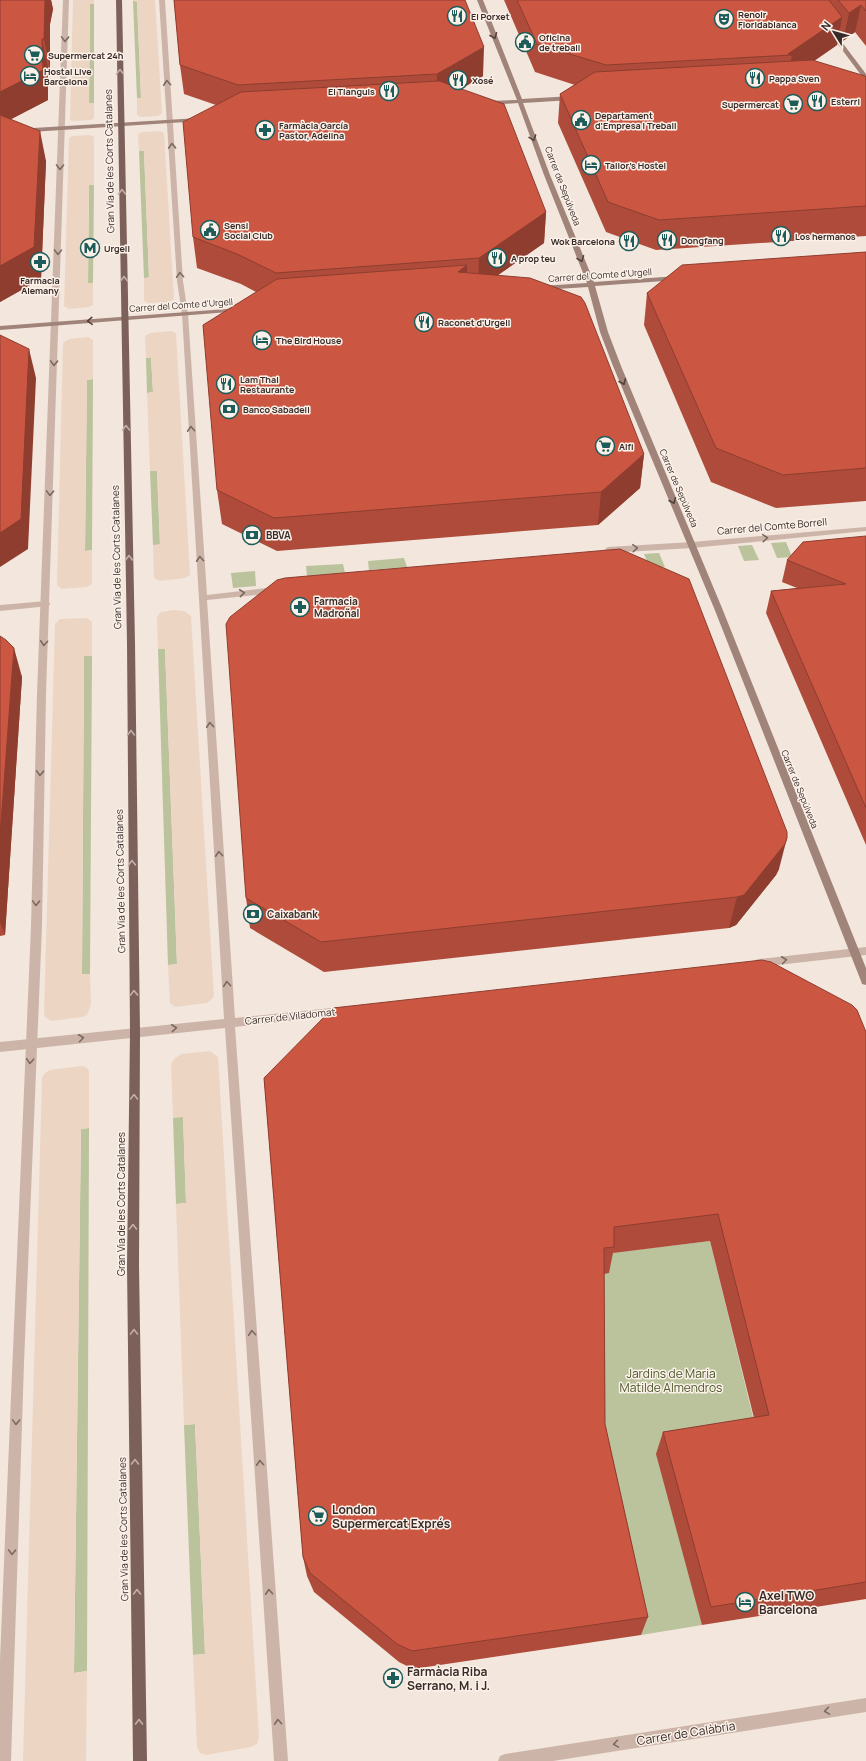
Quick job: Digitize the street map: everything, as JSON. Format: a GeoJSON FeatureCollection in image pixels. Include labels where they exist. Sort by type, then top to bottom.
{"type":"FeatureCollection","features":[{"type":"Feature","properties":{"kind":"main road","name":"Gran Via de les Corts Catalanes"},"geometry":{"type":"LineString","coordinates":[[119,0],[130,590],[135,1032],[133,1220],[140,1761]]}},
{"type":"Feature","properties":{"kind":"street"},"geometry":{"type":"LineString","coordinates":[[4,1761],[17,1383],[35,956],[43,653],[46,604],[66,0]]}},
{"type":"Feature","properties":{"kind":"street"},"geometry":{"type":"LineString","coordinates":[[162,0],[180,281],[185,314],[230,1023],[281,1761]]}},
{"type":"Feature","properties":{"kind":"street","name":"Carrer de Sepúlveda"},"geometry":{"type":"LineString","coordinates":[[480,0],[520,101],[547,175],[591,284],[604,332],[617,366],[692,545],[866,981]]}},
{"type":"Feature","properties":{"kind":"street"},"geometry":{"type":"LineString","coordinates":[[826,24],[866,78]]}},
{"type":"Feature","properties":{"kind":"street"},"geometry":{"type":"LineString","coordinates":[[859,83],[866,82]]}},
{"type":"Feature","properties":{"kind":"street"},"geometry":{"type":"LineString","coordinates":[[484,103],[582,98]]}},
{"type":"Feature","properties":{"kind":"street"},"geometry":{"type":"LineString","coordinates":[[0,132],[209,119]]}},
{"type":"Feature","properties":{"kind":"street","name":"Carrer del Comte d'Urgell"},"geometry":{"type":"LineString","coordinates":[[532,288],[688,277]]}},
{"type":"Feature","properties":{"kind":"street","name":"Carrer del Comte d'Urgell"},"geometry":{"type":"LineString","coordinates":[[0,328],[250,309]]}},
{"type":"Feature","properties":{"kind":"street","name":"Carrer del Comte Borrell"},"geometry":{"type":"LineString","coordinates":[[601,551],[692,545],[866,528]]}},
{"type":"Feature","properties":{"kind":"street"},"geometry":{"type":"LineString","coordinates":[[203,598],[287,589]]}},
{"type":"Feature","properties":{"kind":"street"},"geometry":{"type":"LineString","coordinates":[[0,608],[46,604]]}},
{"type":"Feature","properties":{"kind":"street"},"geometry":{"type":"LineString","coordinates":[[747,964],[866,951]]}},
{"type":"Feature","properties":{"kind":"street","name":"Carrer de Viladomat"},"geometry":{"type":"LineString","coordinates":[[0,1047],[353,1009]]}},
{"type":"Feature","properties":{"kind":"street","name":"Carrer de Calàbria"},"geometry":{"type":"LineString","coordinates":[[505,1761],[866,1704]]}},
{"type":"Feature","properties":{"kind":"green space"},"geometry":{"type":"Polygon","coordinates":[[[133,1],[137,1],[141,98],[137,98],[133,1]]]}},
{"type":"Feature","properties":{"kind":"green space"},"geometry":{"type":"Polygon","coordinates":[[[90,4],[94,4],[94,103],[89,103],[90,4]]]}},
{"type":"Feature","properties":{"kind":"green space"},"geometry":{"type":"Polygon","coordinates":[[[139,151],[144,151],[149,278],[144,278],[139,151]]]}},
{"type":"Feature","properties":{"kind":"green space"},"geometry":{"type":"Polygon","coordinates":[[[89,185],[94,185],[93,283],[88,283],[89,185]]]}},
{"type":"Feature","properties":{"kind":"green space"},"geometry":{"type":"Polygon","coordinates":[[[151,357],[153,392],[147,393],[146,358],[151,357]]]}},
{"type":"Feature","properties":{"kind":"green space"},"geometry":{"type":"Polygon","coordinates":[[[93,379],[92,550],[85,551],[87,380],[93,379]]]}},
{"type":"Feature","properties":{"kind":"green space"},"geometry":{"type":"Polygon","coordinates":[[[157,470],[160,545],[153,545],[150,471],[157,470]]]}},
{"type":"Feature","properties":{"kind":"green space"},"geometry":{"type":"Polygon","coordinates":[[[786,542],[792,557],[777,558],[771,543],[786,542]]]}},
{"type":"Feature","properties":{"kind":"green space"},"geometry":{"type":"Polygon","coordinates":[[[752,545],[759,560],[744,561],[738,546],[752,545]]]}},
{"type":"Feature","properties":{"kind":"green space"},"geometry":{"type":"Polygon","coordinates":[[[659,553],[665,567],[650,569],[644,554],[659,553]]]}},
{"type":"Feature","properties":{"kind":"green space"},"geometry":{"type":"Polygon","coordinates":[[[404,558],[407,567],[369,570],[368,561],[404,558]]]}},
{"type":"Feature","properties":{"kind":"green space"},"geometry":{"type":"Polygon","coordinates":[[[343,564],[345,573],[307,576],[306,566],[343,564]]]}},
{"type":"Feature","properties":{"kind":"green space"},"geometry":{"type":"Polygon","coordinates":[[[255,571],[256,586],[233,588],[231,573],[255,571]]]}},
{"type":"Feature","properties":{"kind":"green space"},"geometry":{"type":"Polygon","coordinates":[[[158,649],[165,649],[177,964],[168,965],[158,649]]]}},
{"type":"Feature","properties":{"kind":"green space"},"geometry":{"type":"Polygon","coordinates":[[[84,656],[92,656],[90,974],[82,974],[84,656]]]}},
{"type":"Feature","properties":{"kind":"green space"},"geometry":{"type":"Polygon","coordinates":[[[183,1116],[186,1203],[176,1204],[173,1118],[183,1116]]]}},
{"type":"Feature","properties":{"kind":"green space"},"geometry":{"type":"Polygon","coordinates":[[[89,1128],[87,1671],[74,1673],[81,1129],[89,1128]]]}},
{"type":"Feature","properties":{"kind":"green space","name":"Jardins de Maria Matilde Almendros"},"geometry":{"type":"Polygon","coordinates":[[[710,1241],[754,1421],[702,1625],[641,1635],[600,1447],[599,1274],[609,1253],[710,1241]]]}},
{"type":"Feature","properties":{"kind":"green space"},"geometry":{"type":"Polygon","coordinates":[[[195,1424],[205,1654],[193,1655],[184,1425],[195,1424]]]}},
{"type":"Feature","properties":{"kind":"shaded area"},"geometry":{"type":"Polygon","coordinates":[[[73,0],[94,0],[94,4],[90,4],[89,103],[94,103],[94,118],[91,120],[70,120],[73,0]]]}},
{"type":"Feature","properties":{"kind":"shaded area"},"geometry":{"type":"Polygon","coordinates":[[[133,0],[155,0],[162,113],[158,116],[141,117],[137,115],[137,98],[141,98],[137,2],[133,0]]]}},
{"type":"Feature","properties":{"kind":"shaded area"},"geometry":{"type":"Polygon","coordinates":[[[160,131],[164,133],[174,298],[169,302],[148,303],[144,301],[144,278],[149,277],[144,151],[139,151],[138,134],[142,132],[160,131]]]}},
{"type":"Feature","properties":{"kind":"shaded area"},"geometry":{"type":"Polygon","coordinates":[[[90,135],[94,137],[94,185],[89,185],[88,283],[93,283],[93,305],[89,307],[69,309],[64,306],[69,138],[72,136],[90,135]]]}},
{"type":"Feature","properties":{"kind":"shaded area"},"geometry":{"type":"Polygon","coordinates":[[[171,331],[176,333],[190,575],[185,578],[160,581],[154,578],[153,545],[160,544],[157,471],[150,471],[147,393],[153,392],[151,358],[146,358],[145,336],[150,333],[171,331]]]}},
{"type":"Feature","properties":{"kind":"shaded area"},"geometry":{"type":"Polygon","coordinates":[[[88,337],[93,340],[93,379],[87,380],[85,551],[92,550],[92,584],[87,587],[62,589],[57,585],[63,343],[69,339],[88,337]]]}},
{"type":"Feature","properties":{"kind":"shaded area"},"geometry":{"type":"Polygon","coordinates":[[[174,610],[184,611],[191,616],[214,997],[207,1003],[175,1007],[170,1003],[168,965],[177,964],[165,649],[158,649],[157,617],[161,612],[174,610]]]}},
{"type":"Feature","properties":{"kind":"shaded area"},"geometry":{"type":"Polygon","coordinates":[[[87,618],[92,622],[92,656],[84,656],[82,974],[90,974],[91,1004],[87,1015],[51,1021],[45,1017],[44,1013],[55,624],[60,619],[87,618]]]}},
{"type":"Feature","properties":{"kind":"shaded area"},"geometry":{"type":"Polygon","coordinates":[[[210,1051],[218,1057],[259,1737],[257,1744],[251,1747],[206,1755],[200,1753],[197,1747],[193,1655],[205,1654],[195,1424],[184,1425],[176,1204],[186,1203],[183,1117],[173,1118],[171,1064],[174,1059],[181,1054],[210,1051]]]}},
{"type":"Feature","properties":{"kind":"shaded area"},"geometry":{"type":"Polygon","coordinates":[[[81,1066],[86,1067],[89,1071],[89,1128],[81,1129],[74,1673],[87,1671],[86,1761],[23,1761],[42,1078],[45,1073],[50,1070],[81,1066]]]}},
{"type":"Feature","properties":{"kind":"building"},"geometry":{"type":"Polygon","coordinates":[[[0,0],[45,0],[44,39],[42,39],[43,70],[0,92],[0,0]]]}},
{"type":"Feature","properties":{"kind":"building"},"geometry":{"type":"Polygon","coordinates":[[[174,0],[465,0],[484,47],[437,74],[238,85],[180,65],[174,0]]]}},
{"type":"Feature","properties":{"kind":"building"},"geometry":{"type":"Polygon","coordinates":[[[517,0],[829,0],[842,17],[788,54],[792,55],[606,65],[537,44],[517,0]]]}},
{"type":"Feature","properties":{"kind":"building"},"geometry":{"type":"Polygon","coordinates":[[[838,0],[866,0],[866,11],[861,5],[849,13],[838,0]]]}},
{"type":"Feature","properties":{"kind":"building"},"geometry":{"type":"Polygon","coordinates":[[[812,60],[866,77],[866,206],[659,220],[608,202],[560,94],[595,72],[812,60]]]}},
{"type":"Feature","properties":{"kind":"building"},"geometry":{"type":"Polygon","coordinates":[[[439,81],[504,104],[546,212],[479,258],[276,273],[237,254],[193,237],[183,122],[241,92],[439,81]]]}},
{"type":"Feature","properties":{"kind":"building"},"geometry":{"type":"Polygon","coordinates":[[[0,115],[40,131],[34,247],[0,266],[0,115]]]}},
{"type":"Feature","properties":{"kind":"building"},"geometry":{"type":"Polygon","coordinates":[[[866,252],[866,468],[783,475],[716,448],[647,293],[682,265],[866,252]]]}},
{"type":"Feature","properties":{"kind":"building"},"geometry":{"type":"Polygon","coordinates":[[[467,265],[458,272],[530,278],[581,297],[585,303],[644,454],[601,492],[274,518],[217,490],[203,325],[277,279],[467,265]]]}},
{"type":"Feature","properties":{"kind":"building"},"geometry":{"type":"Polygon","coordinates":[[[0,335],[29,349],[21,519],[0,533],[0,335]]]}},
{"type":"Feature","properties":{"kind":"building"},"geometry":{"type":"Polygon","coordinates":[[[866,536],[866,808],[771,591],[846,584],[787,560],[803,542],[866,536]]]}},
{"type":"Feature","properties":{"kind":"building"},"geometry":{"type":"Polygon","coordinates":[[[620,549],[689,579],[787,832],[785,844],[744,895],[737,897],[321,942],[246,898],[226,624],[230,617],[277,580],[285,578],[620,549]]]}},
{"type":"Feature","properties":{"kind":"building"},"geometry":{"type":"Polygon","coordinates":[[[0,636],[14,648],[0,837],[0,636]]]}},
{"type":"Feature","properties":{"kind":"building"},"geometry":{"type":"Polygon","coordinates":[[[762,960],[771,962],[852,1005],[857,1010],[866,1032],[866,1582],[711,1607],[663,1432],[769,1415],[718,1214],[614,1227],[614,1247],[604,1248],[605,1424],[648,1617],[412,1651],[397,1644],[310,1573],[303,1557],[264,1078],[333,1008],[762,960]]]}},
{"type":"Feature","properties":{"kind":"place","name":"El Porxet"},"geometry":{"type":"Point","coordinates":[457,16]}},
{"type":"Feature","properties":{"kind":"place","name":"Renoir Floridablanca"},"geometry":{"type":"Point","coordinates":[724,19]}},
{"type":"Feature","properties":{"kind":"place","name":"Oficina de treball"},"geometry":{"type":"Point","coordinates":[525,42]}},
{"type":"Feature","properties":{"kind":"place","name":"Supermercat 24h"},"geometry":{"type":"Point","coordinates":[34,55]}},
{"type":"Feature","properties":{"kind":"place","name":"Hostal Live Barcelona"},"geometry":{"type":"Point","coordinates":[30,76]}},
{"type":"Feature","properties":{"kind":"place","name":"Pappa Sven"},"geometry":{"type":"Point","coordinates":[755,78]}},
{"type":"Feature","properties":{"kind":"place","name":"Xosé"},"geometry":{"type":"Point","coordinates":[458,80]}},
{"type":"Feature","properties":{"kind":"place","name":"El Tianguis"},"geometry":{"type":"Point","coordinates":[389,91]}},
{"type":"Feature","properties":{"kind":"place","name":"Esterri"},"geometry":{"type":"Point","coordinates":[817,101]}},
{"type":"Feature","properties":{"kind":"place","name":"Supermercat"},"geometry":{"type":"Point","coordinates":[793,104]}},
{"type":"Feature","properties":{"kind":"place","name":"Departament d'Empresa i Treball"},"geometry":{"type":"Point","coordinates":[581,120]}},
{"type":"Feature","properties":{"kind":"place","name":"Farmàcia García Pastor, Adelina"},"geometry":{"type":"Point","coordinates":[265,130]}},
{"type":"Feature","properties":{"kind":"place","name":"Tailor's Hostel"},"geometry":{"type":"Point","coordinates":[591,165]}},
{"type":"Feature","properties":{"kind":"place","name":"Sensi Social Club"},"geometry":{"type":"Point","coordinates":[210,230]}},
{"type":"Feature","properties":{"kind":"place","name":"Los hermanos"},"geometry":{"type":"Point","coordinates":[781,236]}},
{"type":"Feature","properties":{"kind":"place","name":"Dongfang"},"geometry":{"type":"Point","coordinates":[667,240]}},
{"type":"Feature","properties":{"kind":"place","name":"Wok Barcelona"},"geometry":{"type":"Point","coordinates":[629,241]}},
{"type":"Feature","properties":{"kind":"place","name":"Urgell"},"geometry":{"type":"Point","coordinates":[90,248]}},
{"type":"Feature","properties":{"kind":"place","name":"A prop teu"},"geometry":{"type":"Point","coordinates":[497,258]}},
{"type":"Feature","properties":{"kind":"place","name":"Farmacia Alemany"},"geometry":{"type":"Point","coordinates":[40,262]}},
{"type":"Feature","properties":{"kind":"place","name":"Raconet d'Urgell"},"geometry":{"type":"Point","coordinates":[424,322]}},
{"type":"Feature","properties":{"kind":"place","name":"The Bird House"},"geometry":{"type":"Point","coordinates":[262,340]}},
{"type":"Feature","properties":{"kind":"place","name":"Lam Thai Restaurante"},"geometry":{"type":"Point","coordinates":[226,384]}},
{"type":"Feature","properties":{"kind":"place","name":"Banco Sabadell"},"geometry":{"type":"Point","coordinates":[229,409]}},
{"type":"Feature","properties":{"kind":"place","name":"Alfi"},"geometry":{"type":"Point","coordinates":[605,446]}},
{"type":"Feature","properties":{"kind":"place","name":"BBVA"},"geometry":{"type":"Point","coordinates":[252,535]}},
{"type":"Feature","properties":{"kind":"place","name":"Farmacia Madroñal"},"geometry":{"type":"Point","coordinates":[300,607]}},
{"type":"Feature","properties":{"kind":"place","name":"Caixabank"},"geometry":{"type":"Point","coordinates":[253,914]}},
{"type":"Feature","properties":{"kind":"place","name":"London Supermercat Exprés"},"geometry":{"type":"Point","coordinates":[318,1516]}},
{"type":"Feature","properties":{"kind":"place","name":"Axel TWO Barcelona"},"geometry":{"type":"Point","coordinates":[745,1602]}},
{"type":"Feature","properties":{"kind":"place","name":"Farmàcia Riba Serrano, M. i J."},"geometry":{"type":"Point","coordinates":[393,1678]}}]}
